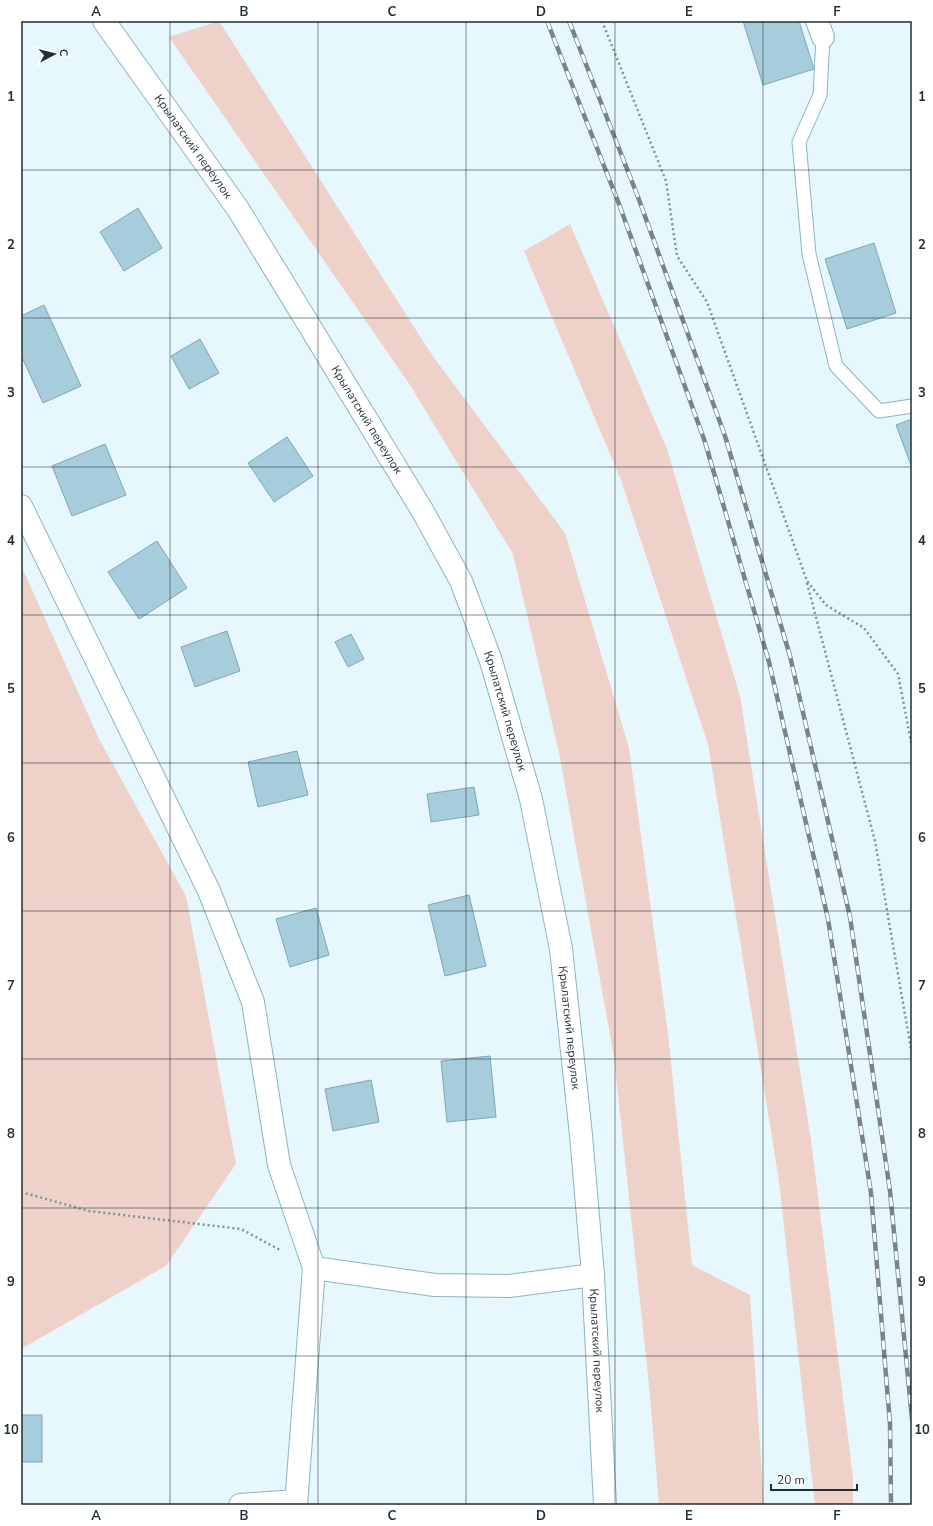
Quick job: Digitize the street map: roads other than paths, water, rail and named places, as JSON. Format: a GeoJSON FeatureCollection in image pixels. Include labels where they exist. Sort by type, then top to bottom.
{"type":"FeatureCollection","features":[{"type":"Feature","properties":{"kind":"street","name":"Крылатский переулок"},"geometry":{"type":"LineString","coordinates":[[104,21],[238,209],[422,510],[461,581],[491,661],[531,799],[561,949],[581,1135],[593,1275],[605,1505]]}},
{"type":"Feature","properties":{"kind":"street"},"geometry":{"type":"LineString","coordinates":[[21,506],[209,891],[253,1002],[279,1165],[314,1268],[296,1503],[240,1505]]}},
{"type":"Feature","properties":{"kind":"street"},"geometry":{"type":"LineString","coordinates":[[314,1268],[435,1285],[509,1286],[593,1275]]}},
{"type":"Feature","properties":{"kind":"lane"},"geometry":{"type":"LineString","coordinates":[[820,29],[820,95],[799,142],[810,261],[836,366],[879,412],[912,406]]}},
{"type":"Feature","properties":{"kind":"railway"},"geometry":{"type":"LineString","coordinates":[[547,21],[619,204],[705,442],[769,662],[828,919],[871,1193],[890,1424],[891,1505]]}},
{"type":"Feature","properties":{"kind":"railway"},"geometry":{"type":"LineString","coordinates":[[569,21],[638,197],[725,436],[790,656],[850,917],[890,1191],[912,1419]]}}]}
